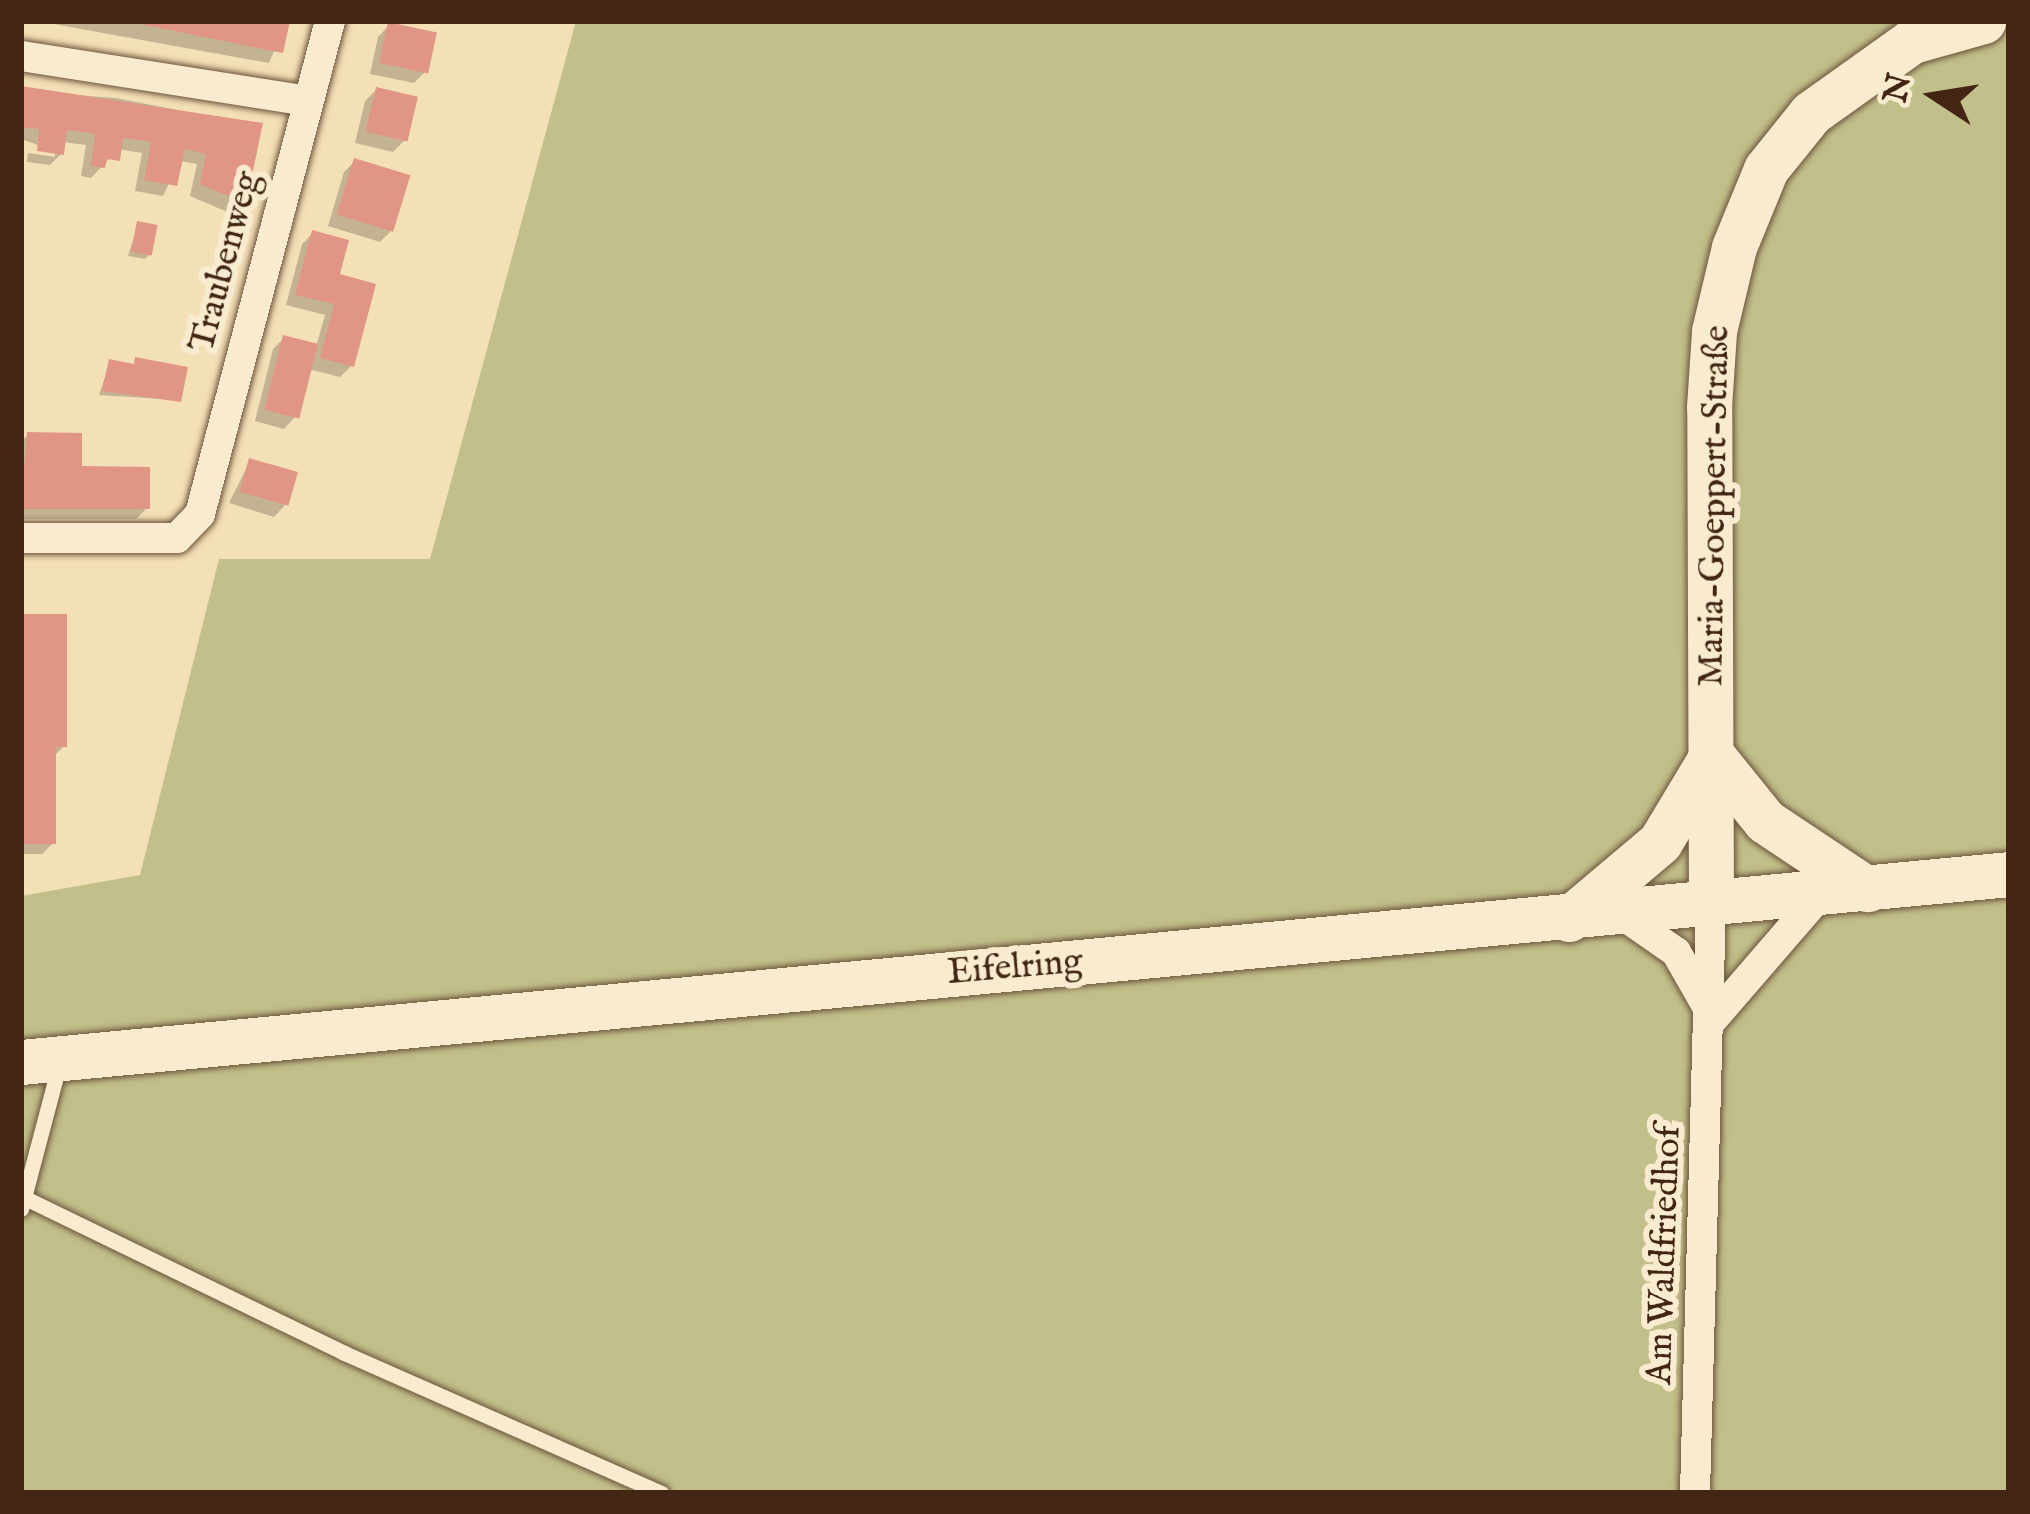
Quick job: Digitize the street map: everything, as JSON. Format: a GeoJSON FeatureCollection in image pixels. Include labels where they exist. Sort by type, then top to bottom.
{"type":"FeatureCollection","features":[{"type":"Feature","properties":{"kind":"main road","name":"Maria-Goeppert-Straße"},"geometry":{"type":"LineString","coordinates":[[1711,905],[1711,368],[1720,291],[1766,169],[1837,89],[1912,41],[1982,21]]}},
{"type":"Feature","properties":{"kind":"main road"},"geometry":{"type":"LineString","coordinates":[[1569,919],[1660,842],[1712,754],[1765,820],[1867,889]]}},
{"type":"Feature","properties":{"kind":"main road","name":"Eifelring"},"geometry":{"type":"LineString","coordinates":[[41,1060],[2009,874]]}},
{"type":"Feature","properties":{"kind":"street","name":"Traubenweg"},"geometry":{"type":"LineString","coordinates":[[21,538],[177,538],[194,522],[330,21]]}},
{"type":"Feature","properties":{"kind":"street"},"geometry":{"type":"LineString","coordinates":[[21,56],[308,101]]}},
{"type":"Feature","properties":{"kind":"street"},"geometry":{"type":"LineString","coordinates":[[1621,914],[1676,952],[1713,1019],[1820,895]]}},
{"type":"Feature","properties":{"kind":"street","name":"Am Waldfriedhof"},"geometry":{"type":"LineString","coordinates":[[1695,1493],[1713,1019],[1711,905]]}},
{"type":"Feature","properties":{"kind":"lane"},"geometry":{"type":"LineString","coordinates":[[41,1060],[22,1201],[344,1353],[661,1493]]}},
{"type":"Feature","properties":{"kind":"shaded area"},"geometry":{"type":"Polygon","coordinates":[[[576,21],[2009,21],[2009,1493],[21,1493],[21,896],[140,875],[219,559],[430,559],[576,21]]]}},
{"type":"Feature","properties":{"kind":"building"},"geometry":{"type":"Polygon","coordinates":[[[125,21],[290,21],[283,53],[125,21]]]}},
{"type":"Feature","properties":{"kind":"building"},"geometry":{"type":"Polygon","coordinates":[[[388,22],[437,32],[428,73],[379,63],[388,22]]]}},
{"type":"Feature","properties":{"kind":"building"},"geometry":{"type":"Polygon","coordinates":[[[21,86],[263,123],[246,204],[200,184],[206,154],[185,149],[177,186],[144,180],[151,142],[123,138],[120,161],[107,159],[105,168],[91,166],[95,134],[67,130],[64,155],[37,151],[39,129],[21,127],[21,86]]]}},
{"type":"Feature","properties":{"kind":"building"},"geometry":{"type":"Polygon","coordinates":[[[376,87],[418,97],[408,141],[366,132],[376,87]]]}},
{"type":"Feature","properties":{"kind":"building"},"geometry":{"type":"Polygon","coordinates":[[[354,158],[410,175],[393,232],[337,214],[354,158]]]}},
{"type":"Feature","properties":{"kind":"building"},"geometry":{"type":"Polygon","coordinates":[[[137,221],[158,225],[152,255],[131,251],[137,221]]]}},
{"type":"Feature","properties":{"kind":"building"},"geometry":{"type":"Polygon","coordinates":[[[312,230],[349,240],[340,274],[376,284],[354,367],[320,358],[334,304],[295,295],[312,230]]]}},
{"type":"Feature","properties":{"kind":"building"},"geometry":{"type":"Polygon","coordinates":[[[283,335],[318,344],[299,418],[264,410],[283,335]]]}},
{"type":"Feature","properties":{"kind":"building"},"geometry":{"type":"Polygon","coordinates":[[[135,357],[188,367],[181,402],[102,391],[109,359],[134,364],[135,357]]]}},
{"type":"Feature","properties":{"kind":"building"},"geometry":{"type":"Polygon","coordinates":[[[27,432],[82,433],[82,466],[150,467],[150,509],[21,509],[27,432]]]}},
{"type":"Feature","properties":{"kind":"building"},"geometry":{"type":"Polygon","coordinates":[[[249,458],[298,472],[288,506],[239,492],[249,458]]]}},
{"type":"Feature","properties":{"kind":"building"},"geometry":{"type":"Polygon","coordinates":[[[21,614],[67,614],[67,747],[56,747],[56,844],[21,844],[21,614]]]}}]}
